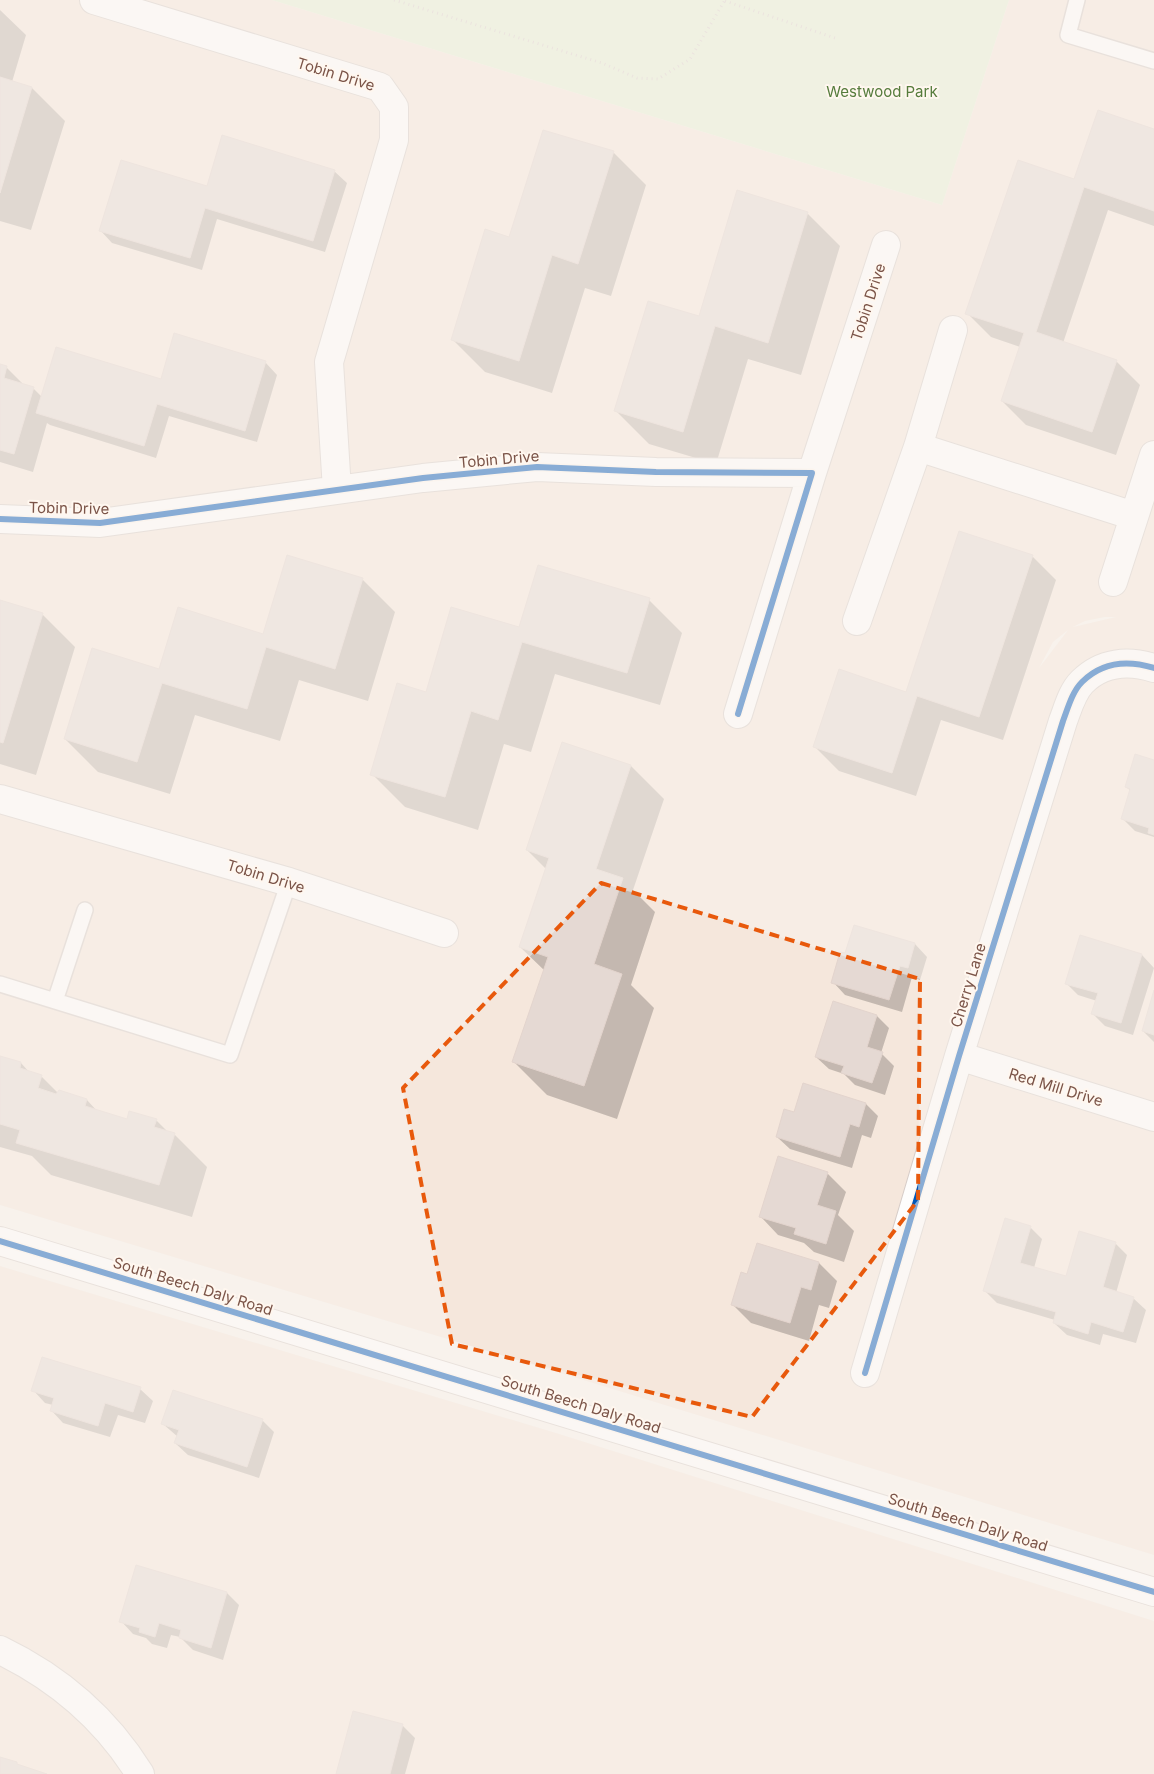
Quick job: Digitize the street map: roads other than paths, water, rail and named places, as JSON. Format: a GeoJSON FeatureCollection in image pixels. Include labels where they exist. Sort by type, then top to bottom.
{"type":"FeatureCollection","features":[{"type":"Feature","properties":{"kind":"street","name":"Tobin Drive"},"geometry":{"type":"LineString","coordinates":[[94,0],[380,87],[394,107],[394,140],[329,362],[337,490]]}},
{"type":"Feature","properties":{"kind":"street","name":"Tobin Drive"},"geometry":{"type":"LineString","coordinates":[[738,714],[812,473],[886,245]]}},
{"type":"Feature","properties":{"kind":"street"},"geometry":{"type":"LineString","coordinates":[[857,621],[918,447],[953,330]]}},
{"type":"Feature","properties":{"kind":"street"},"geometry":{"type":"LineString","coordinates":[[918,447],[1134,516]]}},
{"type":"Feature","properties":{"kind":"street"},"geometry":{"type":"LineString","coordinates":[[1112,582],[1154,455]]}},
{"type":"Feature","properties":{"kind":"street","name":"Tobin Drive"},"geometry":{"type":"LineString","coordinates":[[0,519],[100,523],[423,478],[536,468],[656,472],[812,473]]}},
{"type":"Feature","properties":{"kind":"street","name":"Cherry Lane"},"geometry":{"type":"LineString","coordinates":[[864,1374],[959,1056],[1073,694],[1081,683],[1099,669],[1124,662],[1154,668]]}},
{"type":"Feature","properties":{"kind":"street","name":"Tobin Drive"},"geometry":{"type":"LineString","coordinates":[[0,799],[289,882],[444,933]]}},
{"type":"Feature","properties":{"kind":"street","name":"Red Mill Drive"},"geometry":{"type":"LineString","coordinates":[[959,1056],[1154,1117]]}},
{"type":"Feature","properties":{"kind":"street","name":"South Beech Daly Road"},"geometry":{"type":"LineString","coordinates":[[2,1247],[1154,1592]]}},
{"type":"Feature","properties":{"kind":"street"},"geometry":{"type":"LineString","coordinates":[[0,1650],[26,1662],[54,1680],[79,1701],[103,1724],[128,1754],[140,1774]]}},
{"type":"Feature","properties":{"kind":"lane"},"geometry":{"type":"LineString","coordinates":[[1077,0],[1068,35],[1154,61]]}},
{"type":"Feature","properties":{"kind":"lane"},"geometry":{"type":"LineString","coordinates":[[0,984],[230,1056],[289,882]]}},
{"type":"Feature","properties":{"kind":"lane"},"geometry":{"type":"LineString","coordinates":[[55,1001],[85,910]]}},
{"type":"Feature","properties":{"kind":"park label","name":"Westwood Park"},"geometry":{"type":"Point","coordinates":[882,91]}}]}
